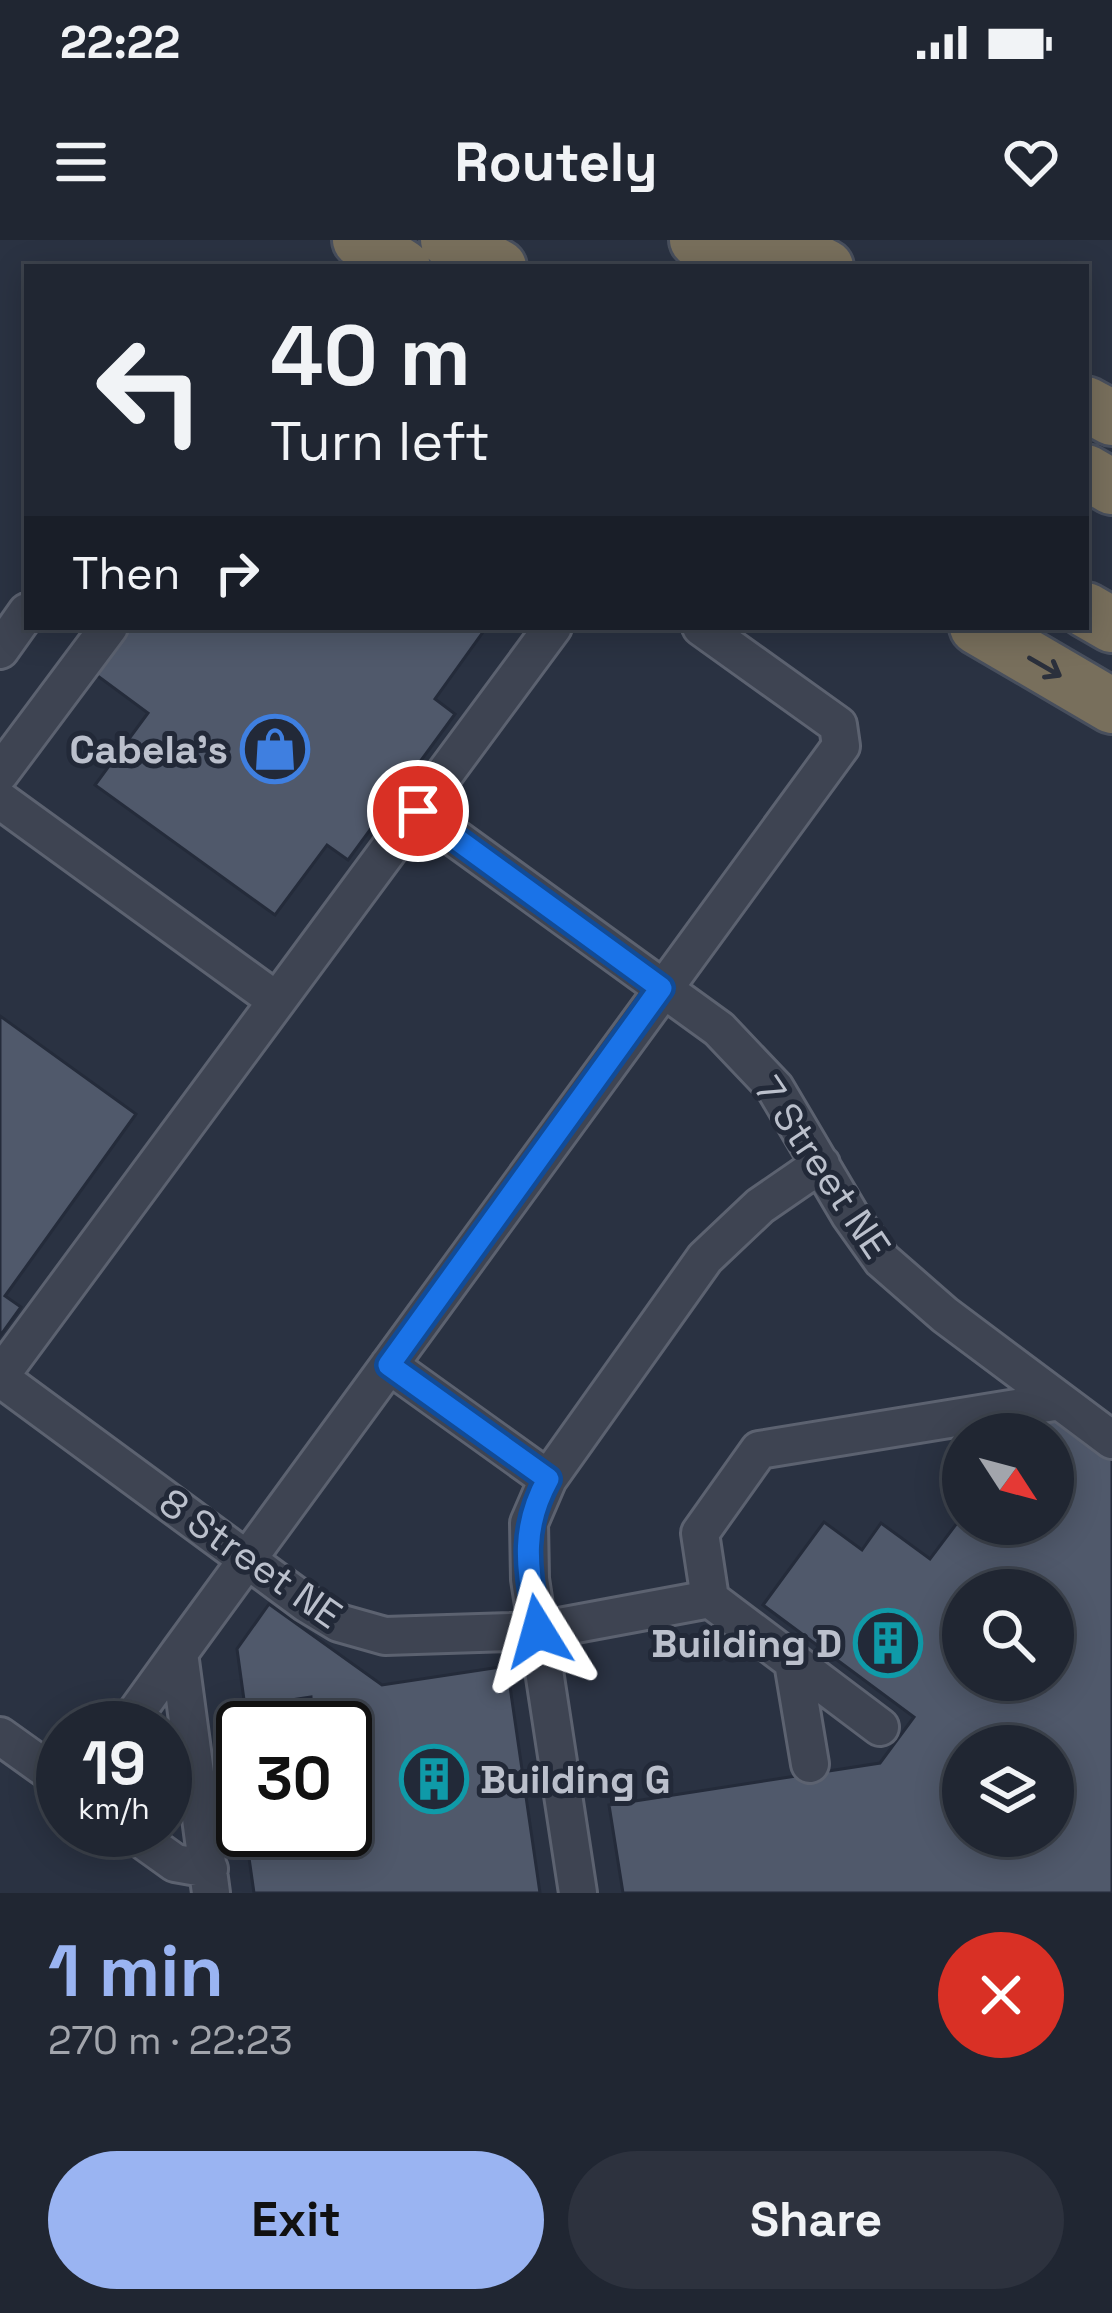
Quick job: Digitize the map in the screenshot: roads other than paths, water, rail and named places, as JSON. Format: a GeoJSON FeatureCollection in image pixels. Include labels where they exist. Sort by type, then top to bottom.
{"type":"FeatureCollection","features":[{"type":"Feature","properties":{"kind":"highway"},"geometry":{"type":"LineString","coordinates":[[360,240],[398,264]]}},
{"type":"Feature","properties":{"kind":"highway"},"geometry":{"type":"LineString","coordinates":[[448,240],[493,264]]}},
{"type":"Feature","properties":{"kind":"highway"},"geometry":{"type":"LineString","coordinates":[[697,240],[737,264]]}},
{"type":"Feature","properties":{"kind":"highway"},"geometry":{"type":"LineString","coordinates":[[774,240],[820,264]]}},
{"type":"Feature","properties":{"kind":"highway"},"geometry":{"type":"LineString","coordinates":[[982,630],[1112,706]]}},
{"type":"Feature","properties":{"kind":"street"},"geometry":{"type":"LineString","coordinates":[[0,650],[24,616]]}},
{"type":"Feature","properties":{"kind":"street"},"geometry":{"type":"LineString","coordinates":[[0,773],[107,630]]}},
{"type":"Feature","properties":{"kind":"street"},"geometry":{"type":"LineString","coordinates":[[0,1377],[551,630]]}},
{"type":"Feature","properties":{"kind":"street"},"geometry":{"type":"LineString","coordinates":[[144,1701],[841,746],[838,725],[705,630]]}},
{"type":"Feature","properties":{"kind":"street"},"geometry":{"type":"LineString","coordinates":[[0,800],[277,1000]]}},
{"type":"Feature","properties":{"kind":"street","name":"7 Street NE"},"geometry":{"type":"LineString","coordinates":[[418,811],[718,1029],[748,1057],[784,1103],[865,1239],[895,1273],[1112,1439]]}},
{"type":"Feature","properties":{"kind":"street"},"geometry":{"type":"LineString","coordinates":[[578,1893],[526,1550],[529,1522],[548,1479],[705,1258],[748,1215],[821,1164]]}},
{"type":"Feature","properties":{"kind":"street"},"geometry":{"type":"LineString","coordinates":[[389,1365],[548,1479]]}},
{"type":"Feature","properties":{"kind":"street","name":"8 Street NE"},"geometry":{"type":"LineString","coordinates":[[0,1377],[322,1614],[363,1632],[385,1636],[538,1631],[710,1599]]}},
{"type":"Feature","properties":{"kind":"street"},"geometry":{"type":"LineString","coordinates":[[880,1727],[710,1599],[700,1533],[759,1450],[1060,1401]]}},
{"type":"Feature","properties":{"kind":"street"},"geometry":{"type":"LineString","coordinates":[[179,1653],[210,1881]]}},
{"type":"Feature","properties":{"kind":"street"},"geometry":{"type":"LineString","coordinates":[[794,1662],[810,1764]]}},
{"type":"Feature","properties":{"kind":"street"},"geometry":{"type":"LineString","coordinates":[[0,1736],[36,1762]]}},
{"type":"Feature","properties":{"kind":"street"},"geometry":{"type":"LineString","coordinates":[[168,1857],[210,1881]]}},
{"type":"Feature","properties":{"kind":"place","name":"Cabela's"},"geometry":{"type":"Point","coordinates":[275,749]}},
{"type":"Feature","properties":{"kind":"place","name":"Building D"},"geometry":{"type":"Point","coordinates":[888,1643]}},
{"type":"Feature","properties":{"kind":"place","name":"Building G"},"geometry":{"type":"Point","coordinates":[434,1779]}}]}
